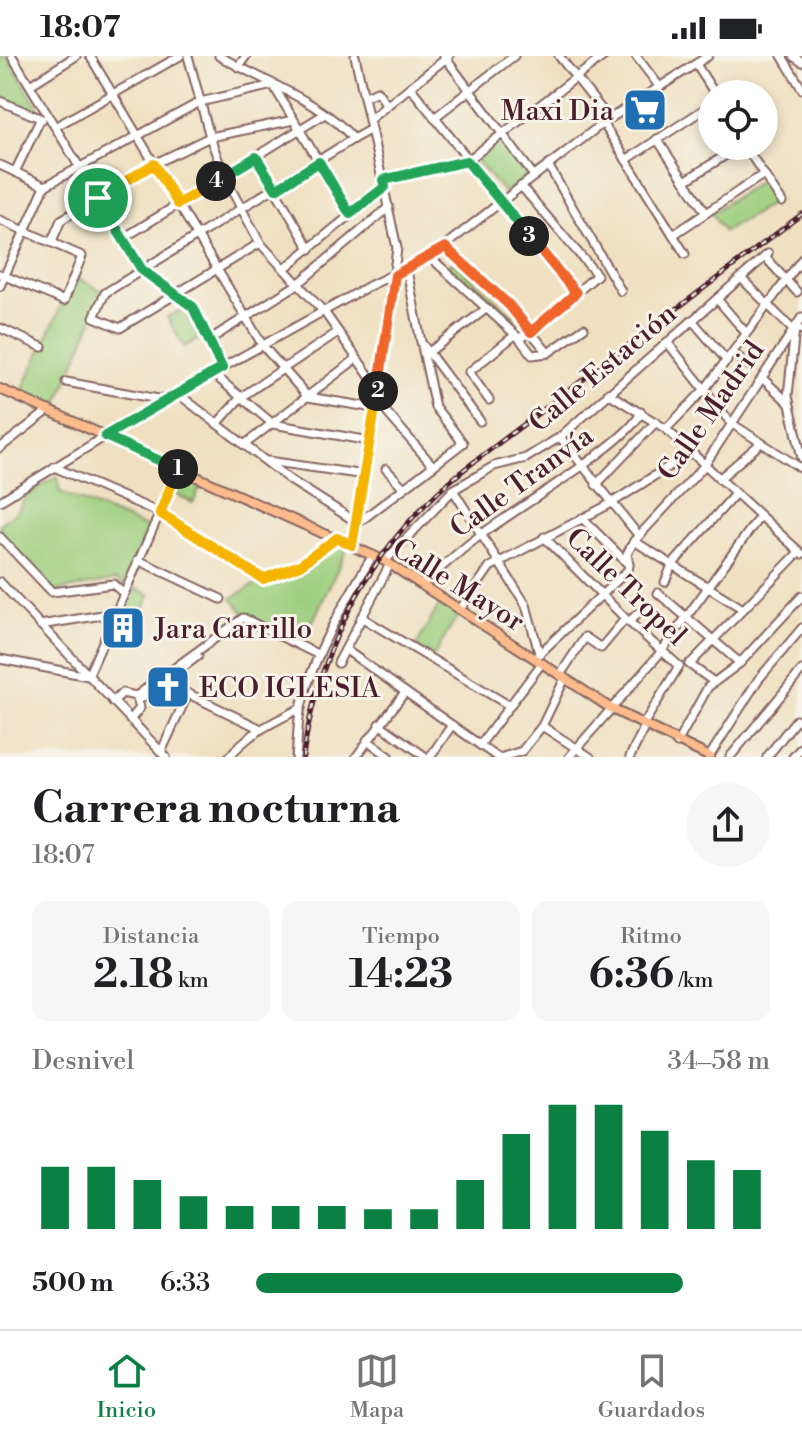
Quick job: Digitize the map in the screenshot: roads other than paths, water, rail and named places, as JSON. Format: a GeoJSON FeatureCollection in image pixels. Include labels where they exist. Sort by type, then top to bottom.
{"type":"FeatureCollection","features":[{"type":"Feature","properties":{"kind":"main road","name":"Calle Mayor"},"geometry":{"type":"LineString","coordinates":[[0,389],[373,555],[423,583],[612,709],[692,754],[709,757]]}},
{"type":"Feature","properties":{"kind":"street"},"geometry":{"type":"LineString","coordinates":[[12,56],[30,85],[44,118]]}},
{"type":"Feature","properties":{"kind":"street"},"geometry":{"type":"LineString","coordinates":[[30,85],[76,56]]}},
{"type":"Feature","properties":{"kind":"street"},"geometry":{"type":"LineString","coordinates":[[90,56],[263,346],[308,397],[376,404]]}},
{"type":"Feature","properties":{"kind":"street"},"geometry":{"type":"LineString","coordinates":[[55,127],[180,56]]}},
{"type":"Feature","properties":{"kind":"street"},"geometry":{"type":"LineString","coordinates":[[188,56],[224,176],[260,243],[325,313],[373,381],[376,404],[433,466]]}},
{"type":"Feature","properties":{"kind":"street"},"geometry":{"type":"LineString","coordinates":[[219,56],[345,128],[353,139]]}},
{"type":"Feature","properties":{"kind":"street"},"geometry":{"type":"LineString","coordinates":[[238,67],[246,56]]}},
{"type":"Feature","properties":{"kind":"street"},"geometry":{"type":"LineString","coordinates":[[352,545],[358,523],[397,248],[354,58],[364,56]]}},
{"type":"Feature","properties":{"kind":"street"},"geometry":{"type":"LineString","coordinates":[[434,118],[514,56]]}},
{"type":"Feature","properties":{"kind":"street"},"geometry":{"type":"LineString","coordinates":[[559,56],[606,121],[626,160],[685,254]]}},
{"type":"Feature","properties":{"kind":"street"},"geometry":{"type":"LineString","coordinates":[[284,269],[384,183],[467,161],[604,56]]}},
{"type":"Feature","properties":{"kind":"street"},"geometry":{"type":"LineString","coordinates":[[636,56],[659,86]]}},
{"type":"Feature","properties":{"kind":"street"},"geometry":{"type":"LineString","coordinates":[[782,56],[802,89]]}},
{"type":"Feature","properties":{"kind":"street"},"geometry":{"type":"LineString","coordinates":[[793,56],[802,62]]}},
{"type":"Feature","properties":{"kind":"street"},"geometry":{"type":"LineString","coordinates":[[370,119],[446,57],[534,176]]}},
{"type":"Feature","properties":{"kind":"street"},"geometry":{"type":"LineString","coordinates":[[0,501],[164,400],[430,257],[606,121],[706,57]]}},
{"type":"Feature","properties":{"kind":"street"},"geometry":{"type":"LineString","coordinates":[[696,64],[706,80]]}},
{"type":"Feature","properties":{"kind":"street"},"geometry":{"type":"LineString","coordinates":[[0,286],[2,274],[45,186],[200,102],[273,85]]}},
{"type":"Feature","properties":{"kind":"street"},"geometry":{"type":"LineString","coordinates":[[273,85],[350,214]]}},
{"type":"Feature","properties":{"kind":"street"},"geometry":{"type":"LineString","coordinates":[[410,87],[576,293]]}},
{"type":"Feature","properties":{"kind":"street"},"geometry":{"type":"LineString","coordinates":[[364,97],[377,91],[387,105]]}},
{"type":"Feature","properties":{"kind":"street"},"geometry":{"type":"LineString","coordinates":[[0,101],[44,118],[55,127],[142,270],[193,307],[222,368]]}},
{"type":"Feature","properties":{"kind":"street"},"geometry":{"type":"LineString","coordinates":[[626,160],[698,113]]}},
{"type":"Feature","properties":{"kind":"street"},"geometry":{"type":"LineString","coordinates":[[122,239],[323,115]]}},
{"type":"Feature","properties":{"kind":"street"},"geometry":{"type":"LineString","coordinates":[[15,172],[44,118]]}},
{"type":"Feature","properties":{"kind":"street"},"geometry":{"type":"LineString","coordinates":[[52,241],[61,220],[154,164],[210,137],[294,120]]}},
{"type":"Feature","properties":{"kind":"street"},"geometry":{"type":"LineString","coordinates":[[260,243],[120,328],[94,317],[105,293],[371,129]]}},
{"type":"Feature","properties":{"kind":"street"},"geometry":{"type":"LineString","coordinates":[[657,139],[706,213]]}},
{"type":"Feature","properties":{"kind":"street"},"geometry":{"type":"LineString","coordinates":[[256,157],[310,249]]}},
{"type":"Feature","properties":{"kind":"street"},"geometry":{"type":"LineString","coordinates":[[685,181],[719,160]]}},
{"type":"Feature","properties":{"kind":"street"},"geometry":{"type":"LineString","coordinates":[[753,160],[782,202]]}},
{"type":"Feature","properties":{"kind":"street"},"geometry":{"type":"LineString","coordinates":[[0,165],[45,186]]}},
{"type":"Feature","properties":{"kind":"street"},"geometry":{"type":"LineString","coordinates":[[548,165],[621,291]]}},
{"type":"Feature","properties":{"kind":"street"},"geometry":{"type":"LineString","coordinates":[[673,235],[764,174]]}},
{"type":"Feature","properties":{"kind":"street"},"geometry":{"type":"LineString","coordinates":[[489,400],[469,372],[517,336],[531,332],[597,275],[521,186]]}},
{"type":"Feature","properties":{"kind":"street"},"geometry":{"type":"LineString","coordinates":[[209,340],[298,284],[389,207]]}},
{"type":"Feature","properties":{"kind":"street"},"geometry":{"type":"LineString","coordinates":[[0,220],[82,256],[64,301],[2,274]]}},
{"type":"Feature","properties":{"kind":"street"},"geometry":{"type":"LineString","coordinates":[[445,247],[509,305],[548,353]]}},
{"type":"Feature","properties":{"kind":"street","name":"Calle Estación"},"geometry":{"type":"LineString","coordinates":[[338,663],[388,563],[453,490],[494,466],[526,458],[560,437],[767,256],[786,280]]}},
{"type":"Feature","properties":{"kind":"street"},"geometry":{"type":"LineString","coordinates":[[430,257],[517,336],[532,355],[548,353],[584,328]]}},
{"type":"Feature","properties":{"kind":"street"},"geometry":{"type":"LineString","coordinates":[[443,269],[445,263],[456,257]]}},
{"type":"Feature","properties":{"kind":"street"},"geometry":{"type":"LineString","coordinates":[[666,429],[705,389],[802,259]]}},
{"type":"Feature","properties":{"kind":"street"},"geometry":{"type":"LineString","coordinates":[[358,523],[463,443],[435,407],[407,270]]}},
{"type":"Feature","properties":{"kind":"street"},"geometry":{"type":"LineString","coordinates":[[741,278],[767,307],[797,329],[788,396],[800,435],[802,458]]}},
{"type":"Feature","properties":{"kind":"street"},"geometry":{"type":"LineString","coordinates":[[786,280],[797,292]]}},
{"type":"Feature","properties":{"kind":"street"},"geometry":{"type":"LineString","coordinates":[[717,299],[746,333]]}},
{"type":"Feature","properties":{"kind":"street"},"geometry":{"type":"LineString","coordinates":[[429,352],[486,309]]}},
{"type":"Feature","properties":{"kind":"street","name":"Calle Madrid"},"geometry":{"type":"LineString","coordinates":[[637,538],[704,466],[797,329],[802,317]]}},
{"type":"Feature","properties":{"kind":"street"},"geometry":{"type":"LineString","coordinates":[[692,320],[727,361]]}},
{"type":"Feature","properties":{"kind":"street"},"geometry":{"type":"LineString","coordinates":[[0,328],[42,347]]}},
{"type":"Feature","properties":{"kind":"street"},"geometry":{"type":"LineString","coordinates":[[217,424],[241,397],[338,332]]}},
{"type":"Feature","properties":{"kind":"street"},"geometry":{"type":"LineString","coordinates":[[421,342],[480,421]]}},
{"type":"Feature","properties":{"kind":"street"},"geometry":{"type":"LineString","coordinates":[[667,342],[731,423],[802,469]]}},
{"type":"Feature","properties":{"kind":"street"},"geometry":{"type":"LineString","coordinates":[[733,353],[750,366]]}},
{"type":"Feature","properties":{"kind":"street"},"geometry":{"type":"LineString","coordinates":[[794,358],[802,363]]}},
{"type":"Feature","properties":{"kind":"street"},"geometry":{"type":"LineString","coordinates":[[244,445],[356,359]]}},
{"type":"Feature","properties":{"kind":"street"},"geometry":{"type":"LineString","coordinates":[[212,373],[273,424],[370,441]]}},
{"type":"Feature","properties":{"kind":"street"},"geometry":{"type":"LineString","coordinates":[[762,378],[790,404]]}},
{"type":"Feature","properties":{"kind":"street"},"geometry":{"type":"LineString","coordinates":[[66,382],[164,400]]}},
{"type":"Feature","properties":{"kind":"street"},"geometry":{"type":"LineString","coordinates":[[177,393],[266,461],[358,523]]}},
{"type":"Feature","properties":{"kind":"street"},"geometry":{"type":"LineString","coordinates":[[608,393],[666,429],[801,553],[691,663],[679,666],[644,725],[630,757]]}},
{"type":"Feature","properties":{"kind":"street"},"geometry":{"type":"LineString","coordinates":[[0,448],[49,410]]}},
{"type":"Feature","properties":{"kind":"street","name":"Calle Tranvía"},"geometry":{"type":"LineString","coordinates":[[423,583],[483,533],[581,465],[639,420],[641,412]]}},
{"type":"Feature","properties":{"kind":"street"},"geometry":{"type":"LineString","coordinates":[[596,485],[656,422]]}},
{"type":"Feature","properties":{"kind":"street"},"geometry":{"type":"LineString","coordinates":[[560,437],[637,538],[672,565],[743,609]]}},
{"type":"Feature","properties":{"kind":"street"},"geometry":{"type":"LineString","coordinates":[[719,479],[761,443]]}},
{"type":"Feature","properties":{"kind":"street"},"geometry":{"type":"LineString","coordinates":[[461,608],[482,574],[501,560],[610,504],[690,453]]}},
{"type":"Feature","properties":{"kind":"street"},"geometry":{"type":"LineString","coordinates":[[266,461],[365,475]]}},
{"type":"Feature","properties":{"kind":"street"},"geometry":{"type":"LineString","coordinates":[[54,467],[160,513],[263,579],[300,565],[337,538]]}},
{"type":"Feature","properties":{"kind":"street"},"geometry":{"type":"LineString","coordinates":[[88,676],[179,469]]}},
{"type":"Feature","properties":{"kind":"street"},"geometry":{"type":"LineString","coordinates":[[386,469],[404,488]]}},
{"type":"Feature","properties":{"kind":"street"},"geometry":{"type":"LineString","coordinates":[[453,490],[501,560],[526,605],[539,658]]}},
{"type":"Feature","properties":{"kind":"street"},"geometry":{"type":"LineString","coordinates":[[665,582],[672,565],[735,494]]}},
{"type":"Feature","properties":{"kind":"street"},"geometry":{"type":"LineString","coordinates":[[569,757],[661,652],[760,516]]}},
{"type":"Feature","properties":{"kind":"street"},"geometry":{"type":"LineString","coordinates":[[582,518],[629,565]]}},
{"type":"Feature","properties":{"kind":"street"},"geometry":{"type":"LineString","coordinates":[[0,537],[52,592],[113,584],[123,593]]}},
{"type":"Feature","properties":{"kind":"street","name":"Calle Tropel"},"geometry":{"type":"LineString","coordinates":[[544,537],[627,621],[679,666]]}},
{"type":"Feature","properties":{"kind":"street"},"geometry":{"type":"LineString","coordinates":[[480,745],[510,706],[539,658],[624,574],[629,565],[627,554],[637,538]]}},
{"type":"Feature","properties":{"kind":"street"},"geometry":{"type":"LineString","coordinates":[[296,757],[301,708],[319,655],[339,612],[373,555]]}},
{"type":"Feature","properties":{"kind":"street"},"geometry":{"type":"LineString","coordinates":[[138,560],[221,599]]}},
{"type":"Feature","properties":{"kind":"street"},"geometry":{"type":"LineString","coordinates":[[2,588],[164,754],[188,694]]}},
{"type":"Feature","properties":{"kind":"street"},"geometry":{"type":"LineString","coordinates":[[658,593],[740,663]]}},
{"type":"Feature","properties":{"kind":"street"},"geometry":{"type":"LineString","coordinates":[[677,743],[714,682],[740,663],[802,596]]}},
{"type":"Feature","properties":{"kind":"street"},"geometry":{"type":"LineString","coordinates":[[346,650],[500,757],[520,754],[542,726],[563,676],[585,637],[601,648],[646,605]]}},
{"type":"Feature","properties":{"kind":"street"},"geometry":{"type":"LineString","coordinates":[[40,625],[115,613]]}},
{"type":"Feature","properties":{"kind":"street"},"geometry":{"type":"LineString","coordinates":[[361,617],[510,706]]}},
{"type":"Feature","properties":{"kind":"street"},"geometry":{"type":"LineString","coordinates":[[244,619],[319,655]]}},
{"type":"Feature","properties":{"kind":"street"},"geometry":{"type":"LineString","coordinates":[[113,702],[122,693],[138,698],[164,682],[244,619]]}},
{"type":"Feature","properties":{"kind":"street"},"geometry":{"type":"LineString","coordinates":[[138,698],[244,619]]}},
{"type":"Feature","properties":{"kind":"street"},"geometry":{"type":"LineString","coordinates":[[709,757],[758,680],[802,628]]}},
{"type":"Feature","properties":{"kind":"street"},"geometry":{"type":"LineString","coordinates":[[0,659],[88,676]]}},
{"type":"Feature","properties":{"kind":"street"},"geometry":{"type":"LineString","coordinates":[[691,663],[714,682]]}},
{"type":"Feature","properties":{"kind":"street"},"geometry":{"type":"LineString","coordinates":[[730,757],[802,670]]}},
{"type":"Feature","properties":{"kind":"street"},"geometry":{"type":"LineString","coordinates":[[164,682],[261,729]]}},
{"type":"Feature","properties":{"kind":"street"},"geometry":{"type":"LineString","coordinates":[[356,757],[405,692]]}},
{"type":"Feature","properties":{"kind":"street"},"geometry":{"type":"LineString","coordinates":[[130,720],[140,708],[138,698]]}},
{"type":"Feature","properties":{"kind":"street"},"geometry":{"type":"LineString","coordinates":[[229,757],[239,744],[261,729],[301,708]]}},
{"type":"Feature","properties":{"kind":"street"},"geometry":{"type":"LineString","coordinates":[[767,757],[796,720]]}},
{"type":"Feature","properties":{"kind":"street"},"geometry":{"type":"LineString","coordinates":[[379,724],[428,757],[452,725]]}},
{"type":"Feature","properties":{"kind":"street"},"geometry":{"type":"LineString","coordinates":[[542,726],[590,757]]}},
{"type":"Feature","properties":{"kind":"street"},"geometry":{"type":"LineString","coordinates":[[367,740],[390,757]]}},
{"type":"Feature","properties":{"kind":"street"},"geometry":{"type":"LineString","coordinates":[[793,757],[802,747]]}},
{"type":"Feature","properties":{"kind":"street"},"geometry":{"type":"LineString","coordinates":[[406,757],[413,748]]}},
{"type":"Feature","properties":{"kind":"railway"},"geometry":{"type":"LineString","coordinates":[[303,757],[322,673],[338,634],[356,596],[404,527],[466,468],[802,214]]}},
{"type":"Feature","properties":{"kind":"place","name":"Maxi Dia"},"geometry":{"type":"Point","coordinates":[645,110]}},
{"type":"Feature","properties":{"kind":"place","name":"Jara Carrillo"},"geometry":{"type":"Point","coordinates":[123,628]}},
{"type":"Feature","properties":{"kind":"place","name":"ECO IGLESIA"},"geometry":{"type":"Point","coordinates":[168,687]}}]}
